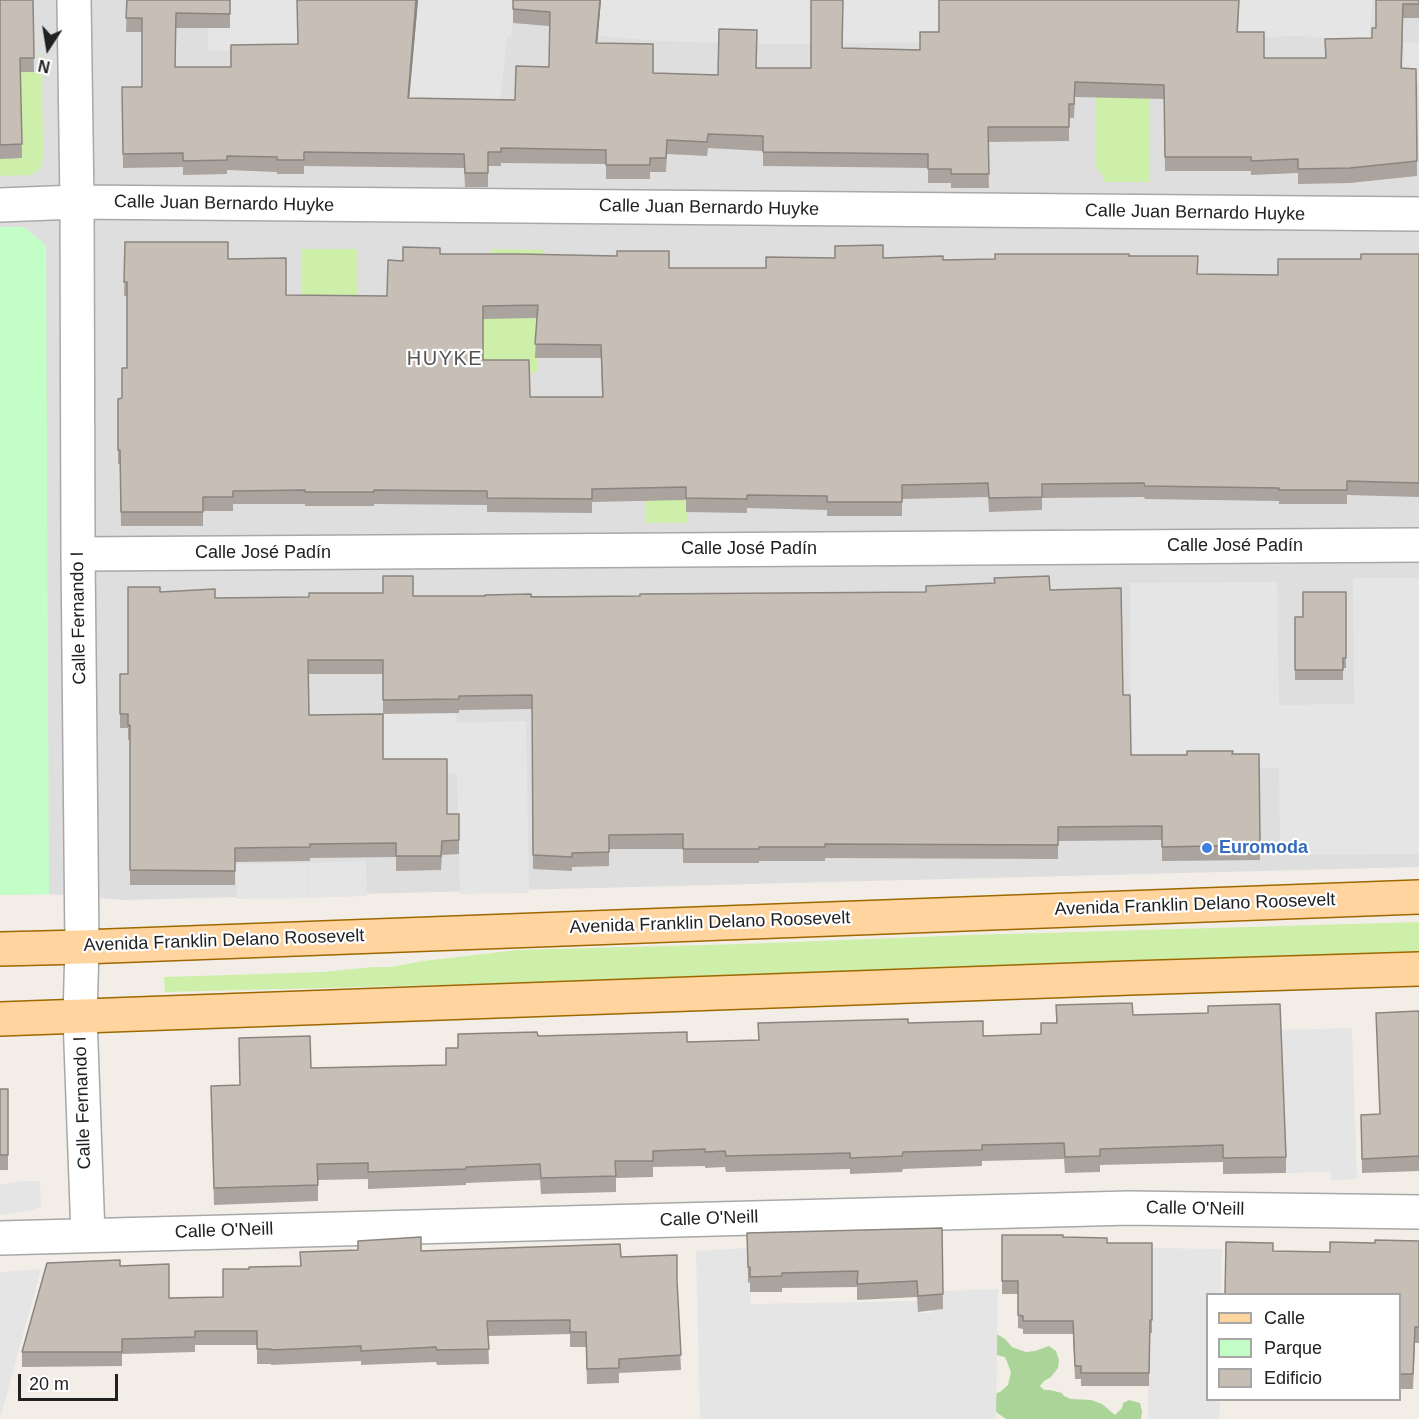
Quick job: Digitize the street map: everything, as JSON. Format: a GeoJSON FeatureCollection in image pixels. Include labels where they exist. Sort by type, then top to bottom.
{"type":"FeatureCollection","features":[{"type":"Feature","properties":{"kind":"main road","name":"Avenida Franklin Delano Roosevelt"},"geometry":{"type":"LineString","coordinates":[[0,948],[82,947],[1419,897]]}},
{"type":"Feature","properties":{"kind":"main road"},"geometry":{"type":"LineString","coordinates":[[0,1019],[1419,969]]}},
{"type":"Feature","properties":{"kind":"street","name":"Calle Fernando I"},"geometry":{"type":"LineString","coordinates":[[74,0],[82,947],[80,1017],[88,1235]]}},
{"type":"Feature","properties":{"kind":"street","name":"Calle Juan Bernardo Huyke"},"geometry":{"type":"LineString","coordinates":[[0,205],[77,202],[1419,214]]}},
{"type":"Feature","properties":{"kind":"street","name":"Calle José Padín"},"geometry":{"type":"LineString","coordinates":[[78,554],[1419,545]]}},
{"type":"Feature","properties":{"kind":"street","name":"Calle O'Neill"},"geometry":{"type":"LineString","coordinates":[[0,1238],[1129,1208],[1419,1212]]}},
{"type":"Feature","properties":{"kind":"shaded area"},"geometry":{"type":"Polygon","coordinates":[[[0,0],[1419,0],[1419,867],[124,900],[49,894],[0,895],[0,0]]]}},
{"type":"Feature","properties":{"kind":"shaded area"},"geometry":{"type":"Polygon","coordinates":[[[229,0],[297,0],[298,50],[208,51],[207,12],[229,0]]]}},
{"type":"Feature","properties":{"kind":"shaded area"},"geometry":{"type":"Polygon","coordinates":[[[418,0],[515,0],[511,37],[507,37],[499,110],[409,104],[418,0]]]}},
{"type":"Feature","properties":{"kind":"shaded area"},"geometry":{"type":"Polygon","coordinates":[[[601,0],[811,0],[837,44],[661,41],[598,36],[601,0]]]}},
{"type":"Feature","properties":{"kind":"shaded area"},"geometry":{"type":"Polygon","coordinates":[[[843,0],[938,0],[939,43],[843,43],[843,0]]]}},
{"type":"Feature","properties":{"kind":"shaded area"},"geometry":{"type":"Polygon","coordinates":[[[1239,0],[1372,0],[1370,40],[1297,36],[1238,38],[1239,0]]]}},
{"type":"Feature","properties":{"kind":"shaded area"},"geometry":{"type":"Polygon","coordinates":[[[1404,42],[1419,43],[1419,82],[1403,81],[1404,42]]]}},
{"type":"Feature","properties":{"kind":"shaded area"},"geometry":{"type":"Polygon","coordinates":[[[1353,578],[1419,578],[1419,854],[1280,855],[1279,768],[1131,769],[1130,583],[1277,582],[1279,705],[1354,704],[1353,578]]]}},
{"type":"Feature","properties":{"kind":"shaded area"},"geometry":{"type":"Polygon","coordinates":[[[456,713],[457,723],[526,721],[529,893],[460,894],[457,773],[383,774],[383,714],[456,713]]]}},
{"type":"Feature","properties":{"kind":"shaded area"},"geometry":{"type":"Polygon","coordinates":[[[366,861],[367,896],[308,898],[308,863],[366,861]]]}},
{"type":"Feature","properties":{"kind":"shaded area"},"geometry":{"type":"Polygon","coordinates":[[[307,863],[307,898],[237,899],[236,864],[307,863]]]}},
{"type":"Feature","properties":{"kind":"shaded area"},"geometry":{"type":"Polygon","coordinates":[[[1352,1028],[1357,1179],[1331,1180],[1331,1172],[1286,1173],[1281,1030],[1352,1028]]]}},
{"type":"Feature","properties":{"kind":"shaded area"},"geometry":{"type":"Polygon","coordinates":[[[21,1181],[40,1181],[41,1206],[34,1210],[0,1215],[0,1185],[21,1181]]]}},
{"type":"Feature","properties":{"kind":"shaded area"},"geometry":{"type":"Polygon","coordinates":[[[747,1248],[751,1304],[918,1301],[918,1313],[932,1313],[932,1310],[943,1309],[943,1291],[998,1289],[996,1419],[700,1419],[696,1251],[747,1248]]]}},
{"type":"Feature","properties":{"kind":"shaded area"},"geometry":{"type":"Polygon","coordinates":[[[1150,1248],[1222,1249],[1221,1293],[1206,1293],[1206,1401],[1220,1401],[1219,1419],[1148,1419],[1150,1248]]]}},
{"type":"Feature","properties":{"kind":"shaded area"},"geometry":{"type":"Polygon","coordinates":[[[41,1269],[0,1419],[0,1272],[41,1269]]]}},
{"type":"Feature","properties":{"kind":"green space"},"geometry":{"type":"Polygon","coordinates":[[[42,53],[43,156],[40,169],[31,175],[0,176],[0,159],[22,158],[20,72],[39,72],[39,54],[42,53]]]}},
{"type":"Feature","properties":{"kind":"green space"},"geometry":{"type":"Polygon","coordinates":[[[1096,97],[1150,97],[1149,182],[1103,182],[1103,176],[1095,166],[1096,97]]]}},
{"type":"Feature","properties":{"kind":"green space"},"geometry":{"type":"Polygon","coordinates":[[[0,227],[24,227],[46,245],[49,894],[0,895],[0,227]]]}},
{"type":"Feature","properties":{"kind":"green space"},"geometry":{"type":"Polygon","coordinates":[[[302,249],[357,249],[357,309],[302,375],[302,249]]]}},
{"type":"Feature","properties":{"kind":"green space"},"geometry":{"type":"Polygon","coordinates":[[[492,249],[544,250],[543,326],[537,372],[379,399],[483,319],[492,267],[492,249]]]}},
{"type":"Feature","properties":{"kind":"green space"},"geometry":{"type":"Polygon","coordinates":[[[685,403],[687,523],[646,523],[646,498],[685,403]]]}},
{"type":"Feature","properties":{"kind":"green space"},"geometry":{"type":"Polygon","coordinates":[[[1419,922],[1419,953],[165,992],[164,977],[322,972],[390,967],[518,950],[1419,922]]]}},
{"type":"Feature","properties":{"kind":"green space"},"geometry":{"type":"Polygon","coordinates":[[[995,1333],[1012,1347],[1026,1352],[1049,1346],[1056,1351],[1059,1360],[1058,1368],[1040,1386],[1044,1390],[1062,1393],[1071,1399],[1091,1400],[1102,1404],[1115,1415],[1122,1408],[1123,1403],[1129,1400],[1140,1403],[1141,1419],[1006,1419],[989,1407],[993,1394],[1000,1392],[1008,1385],[1011,1372],[1005,1357],[996,1355],[995,1333]]]}},
{"type":"Feature","properties":{"kind":"building"},"geometry":{"type":"Polygon","coordinates":[[[0,0],[33,0],[34,58],[20,58],[22,144],[0,145],[0,0]]]}},
{"type":"Feature","properties":{"kind":"building"},"geometry":{"type":"Polygon","coordinates":[[[127,0],[230,0],[230,14],[176,13],[175,67],[231,67],[231,45],[298,44],[297,0],[416,0],[408,98],[515,100],[516,66],[549,67],[550,12],[513,9],[513,0],[600,0],[596,43],[653,44],[653,73],[718,75],[719,29],[757,30],[756,68],[811,68],[811,0],[843,0],[842,48],[920,50],[920,32],[939,32],[939,0],[1239,0],[1237,32],[1264,32],[1264,58],[1326,58],[1325,39],[1372,38],[1372,28],[1376,28],[1376,0],[1419,0],[1419,4],[1403,4],[1401,68],[1416,69],[1417,161],[1350,168],[1298,169],[1298,159],[1251,161],[1251,157],[1165,157],[1164,85],[1075,82],[1074,104],[1069,104],[1069,127],[988,127],[989,174],[951,174],[951,169],[928,169],[928,154],[763,152],[763,136],[708,134],[707,142],[667,140],[666,158],[650,158],[650,165],[606,165],[606,150],[501,148],[501,152],[488,152],[488,173],[465,173],[464,154],[304,152],[304,160],[227,156],[227,160],[183,161],[183,153],[123,154],[122,87],[142,87],[142,18],[126,18],[127,0]]]}},
{"type":"Feature","properties":{"kind":"building"},"geometry":{"type":"Polygon","coordinates":[[[125,242],[228,242],[228,259],[286,258],[286,295],[387,296],[388,260],[403,261],[403,247],[440,248],[440,254],[617,256],[617,251],[669,251],[669,268],[766,268],[766,257],[835,258],[835,246],[883,245],[883,258],[943,256],[943,260],[995,259],[995,254],[1198,256],[1197,274],[1278,275],[1278,259],[1361,259],[1361,254],[1419,254],[1419,483],[1347,481],[1347,490],[1145,486],[1144,483],[1042,484],[1042,497],[989,498],[988,483],[902,485],[902,502],[827,502],[827,496],[747,495],[747,499],[686,498],[686,487],[592,489],[592,499],[487,498],[487,491],[233,491],[233,497],[203,497],[203,512],[121,512],[118,399],[122,398],[122,368],[127,368],[127,282],[124,282],[125,242]],[[538,305],[483,306],[483,360],[529,360],[530,397],[603,397],[601,345],[535,344],[538,305]]]}},
{"type":"Feature","properties":{"kind":"building"},"geometry":{"type":"Polygon","coordinates":[[[383,576],[413,576],[413,596],[531,594],[531,597],[926,592],[926,586],[995,583],[994,578],[1049,576],[1050,590],[1121,588],[1123,695],[1130,695],[1131,755],[1187,755],[1187,751],[1233,751],[1232,754],[1259,754],[1260,845],[1162,847],[1162,826],[1058,827],[1058,845],[825,844],[825,847],[683,849],[683,834],[609,835],[609,852],[572,853],[572,857],[533,855],[532,695],[383,700],[383,660],[308,660],[309,715],[383,714],[383,759],[447,759],[447,814],[459,814],[459,840],[442,841],[441,856],[396,856],[396,843],[310,844],[310,847],[235,848],[235,871],[130,870],[130,725],[128,726],[128,714],[120,714],[120,674],[128,674],[128,587],[160,587],[160,592],[215,589],[215,598],[309,597],[309,593],[383,593],[383,576]]]}},
{"type":"Feature","properties":{"kind":"building"},"geometry":{"type":"Polygon","coordinates":[[[1303,592],[1346,592],[1346,658],[1343,658],[1343,670],[1295,670],[1295,617],[1303,617],[1303,592]]]}},
{"type":"Feature","properties":{"kind":"building"},"geometry":{"type":"Polygon","coordinates":[[[1132,1003],[1133,1015],[1208,1013],[1208,1006],[1280,1004],[1286,1157],[1223,1158],[1223,1145],[1100,1149],[1100,1156],[1065,1157],[1064,1143],[982,1145],[982,1150],[903,1152],[902,1156],[850,1158],[850,1153],[726,1156],[725,1151],[705,1152],[705,1149],[653,1151],[653,1161],[615,1161],[616,1176],[541,1178],[540,1164],[368,1172],[368,1163],[317,1164],[318,1185],[214,1188],[211,1086],[240,1085],[239,1038],[310,1036],[311,1068],[446,1065],[446,1048],[458,1048],[458,1034],[537,1032],[538,1036],[687,1032],[687,1042],[759,1040],[758,1023],[908,1019],[908,1023],[983,1021],[983,1036],[1041,1034],[1041,1023],[1057,1023],[1056,1005],[1132,1003]]]}},
{"type":"Feature","properties":{"kind":"building"},"geometry":{"type":"Polygon","coordinates":[[[1419,1011],[1419,1156],[1362,1159],[1361,1115],[1380,1114],[1376,1013],[1419,1011]]]}},
{"type":"Feature","properties":{"kind":"building"},"geometry":{"type":"Polygon","coordinates":[[[0,1089],[8,1089],[8,1155],[0,1155],[0,1089]]]}},
{"type":"Feature","properties":{"kind":"building"},"geometry":{"type":"Polygon","coordinates":[[[942,1228],[943,1294],[918,1296],[917,1281],[857,1284],[858,1271],[782,1273],[782,1276],[750,1277],[747,1233],[942,1228]]]}},
{"type":"Feature","properties":{"kind":"building"},"geometry":{"type":"Polygon","coordinates":[[[1002,1235],[1063,1235],[1063,1237],[1107,1238],[1107,1243],[1152,1243],[1149,1373],[1081,1373],[1081,1366],[1075,1366],[1073,1321],[1023,1321],[1023,1316],[1018,1315],[1018,1281],[1002,1281],[1002,1235]]]}},
{"type":"Feature","properties":{"kind":"building"},"geometry":{"type":"Polygon","coordinates":[[[421,1237],[421,1251],[620,1244],[621,1257],[677,1255],[681,1355],[619,1359],[619,1368],[587,1369],[586,1332],[570,1332],[570,1320],[487,1321],[489,1349],[437,1350],[436,1347],[361,1351],[361,1346],[271,1350],[257,1349],[257,1331],[195,1331],[195,1337],[122,1339],[122,1352],[22,1352],[47,1263],[120,1260],[120,1266],[169,1264],[169,1298],[223,1297],[223,1269],[301,1266],[300,1252],[358,1250],[358,1241],[421,1237]]]}},
{"type":"Feature","properties":{"kind":"building"},"geometry":{"type":"Polygon","coordinates":[[[1375,1240],[1419,1241],[1419,1327],[1415,1327],[1413,1374],[1401,1374],[1401,1293],[1225,1293],[1226,1242],[1273,1243],[1273,1251],[1330,1252],[1330,1242],[1375,1243],[1375,1240]]]}},
{"type":"Feature","properties":{"kind":"place","name":"Euromoda"},"geometry":{"type":"Point","coordinates":[1207,848]}},
{"type":"Feature","properties":{"kind":"district","name":"HUYKE"},"geometry":{"type":"Point","coordinates":[445,359]}}]}
